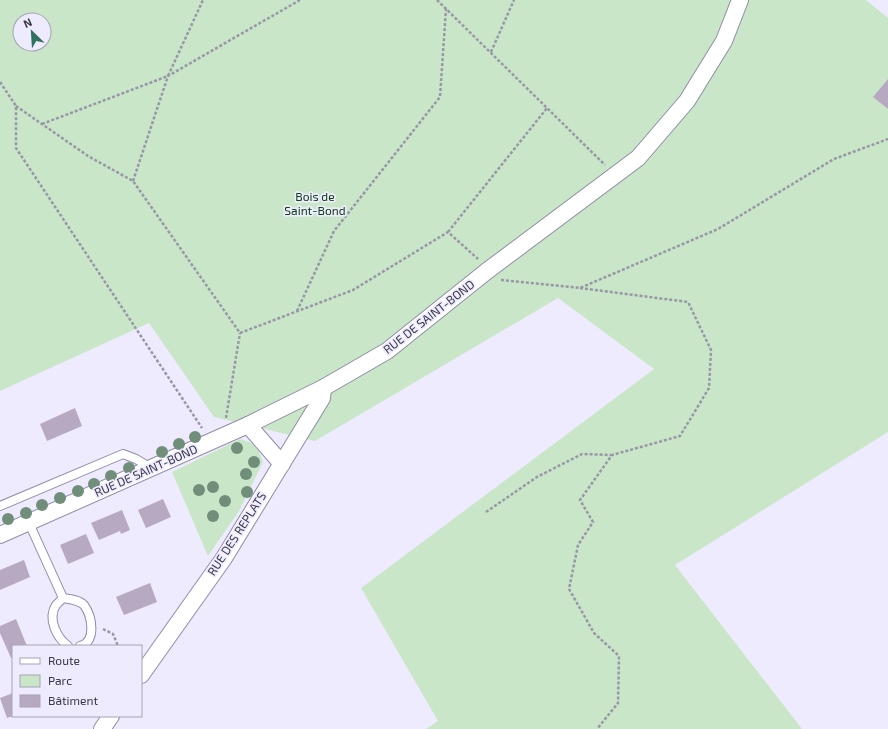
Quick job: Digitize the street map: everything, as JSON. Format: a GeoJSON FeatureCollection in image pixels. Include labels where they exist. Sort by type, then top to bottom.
{"type":"FeatureCollection","features":[{"type":"Feature","properties":{"kind":"street","name":"RUE DE SAINT-BOND"},"geometry":{"type":"LineString","coordinates":[[0,535],[248,425],[323,388],[387,351],[487,271],[638,158],[687,101],[724,41],[740,0]]}},
{"type":"Feature","properties":{"kind":"street","name":"RUE DES REPLATS"},"geometry":{"type":"LineString","coordinates":[[142,673],[224,558],[322,398],[323,388]]}},
{"type":"Feature","properties":{"kind":"street"},"geometry":{"type":"LineString","coordinates":[[248,425],[282,464]]}},
{"type":"Feature","properties":{"kind":"street"},"geometry":{"type":"LineString","coordinates":[[102,729],[110,717]]}},
{"type":"Feature","properties":{"kind":"lane"},"geometry":{"type":"LineString","coordinates":[[0,506],[123,454],[152,468]]}},
{"type":"Feature","properties":{"kind":"lane"},"geometry":{"type":"LineString","coordinates":[[29,523],[63,598]]}},
{"type":"Feature","properties":{"kind":"lane"},"geometry":{"type":"LineString","coordinates":[[63,598],[74,600],[83,605],[92,624],[90,638],[84,645]]}},
{"type":"Feature","properties":{"kind":"lane"},"geometry":{"type":"LineString","coordinates":[[63,598],[56,605],[53,612],[53,623],[61,641],[67,645]]}},
{"type":"Feature","properties":{"kind":"path"},"geometry":{"type":"LineString","coordinates":[[134,181],[168,76],[203,0]]}},
{"type":"Feature","properties":{"kind":"path"},"geometry":{"type":"LineString","coordinates":[[42,124],[168,76],[300,0]]}},
{"type":"Feature","properties":{"kind":"path"},"geometry":{"type":"LineString","coordinates":[[437,0],[607,166]]}},
{"type":"Feature","properties":{"kind":"path"},"geometry":{"type":"LineString","coordinates":[[491,52],[514,0]]}},
{"type":"Feature","properties":{"kind":"path"},"geometry":{"type":"LineString","coordinates":[[297,311],[334,231],[440,97],[446,9]]}},
{"type":"Feature","properties":{"kind":"path"},"geometry":{"type":"LineString","coordinates":[[0,82],[16,106],[88,156],[134,181],[240,333],[226,418]]}},
{"type":"Feature","properties":{"kind":"path"},"geometry":{"type":"LineString","coordinates":[[16,106],[16,148],[202,429]]}},
{"type":"Feature","properties":{"kind":"path"},"geometry":{"type":"LineString","coordinates":[[240,333],[353,290],[448,232],[547,108]]}},
{"type":"Feature","properties":{"kind":"path"},"geometry":{"type":"LineString","coordinates":[[580,288],[718,229],[834,159],[888,139]]}},
{"type":"Feature","properties":{"kind":"path"},"geometry":{"type":"LineString","coordinates":[[448,232],[481,261]]}},
{"type":"Feature","properties":{"kind":"path"},"geometry":{"type":"LineString","coordinates":[[486,512],[537,477],[582,454],[612,455],[680,436],[709,388],[711,350],[688,302],[580,288],[494,280]]}},
{"type":"Feature","properties":{"kind":"path"},"geometry":{"type":"LineString","coordinates":[[597,729],[618,704],[619,656],[594,633],[569,589],[578,545],[593,522],[580,500],[612,455]]}},
{"type":"Feature","properties":{"kind":"path"},"geometry":{"type":"LineString","coordinates":[[92,624],[113,634],[118,645]]}},
{"type":"Feature","properties":{"kind":"green space","name":"Bois de Saint-Bond"},"geometry":{"type":"Polygon","coordinates":[[[0,0],[866,0],[888,18],[888,432],[675,565],[802,729],[426,729],[438,721],[361,588],[654,369],[558,298],[315,441],[214,417],[149,323],[0,391],[0,0]]]}},
{"type":"Feature","properties":{"kind":"green space"},"geometry":{"type":"Polygon","coordinates":[[[240,439],[253,444],[263,462],[239,511],[208,556],[172,472],[240,439]]]}},
{"type":"Feature","properties":{"kind":"building"},"geometry":{"type":"Polygon","coordinates":[[[888,79],[888,109],[873,97],[888,79]]]}},
{"type":"Feature","properties":{"kind":"building"},"geometry":{"type":"Polygon","coordinates":[[[75,408],[82,426],[47,441],[40,424],[75,408]]]}},
{"type":"Feature","properties":{"kind":"building"},"geometry":{"type":"Polygon","coordinates":[[[163,499],[171,517],[146,528],[138,510],[163,499]]]}},
{"type":"Feature","properties":{"kind":"building"},"geometry":{"type":"Polygon","coordinates":[[[122,510],[130,530],[121,534],[120,531],[99,540],[91,523],[122,510]]]}},
{"type":"Feature","properties":{"kind":"building"},"geometry":{"type":"Polygon","coordinates":[[[86,534],[94,553],[68,564],[60,545],[86,534]]]}},
{"type":"Feature","properties":{"kind":"building"},"geometry":{"type":"Polygon","coordinates":[[[24,560],[30,577],[0,590],[0,570],[24,560]]]}},
{"type":"Feature","properties":{"kind":"building"},"geometry":{"type":"Polygon","coordinates":[[[150,583],[157,602],[124,615],[116,597],[150,583]]]}},
{"type":"Feature","properties":{"kind":"building"},"geometry":{"type":"Polygon","coordinates":[[[16,619],[27,645],[12,645],[11,658],[0,633],[0,626],[16,619]]]}},
{"type":"Feature","properties":{"kind":"building"},"geometry":{"type":"Polygon","coordinates":[[[12,693],[12,716],[7,718],[0,698],[12,693]]]}}]}
